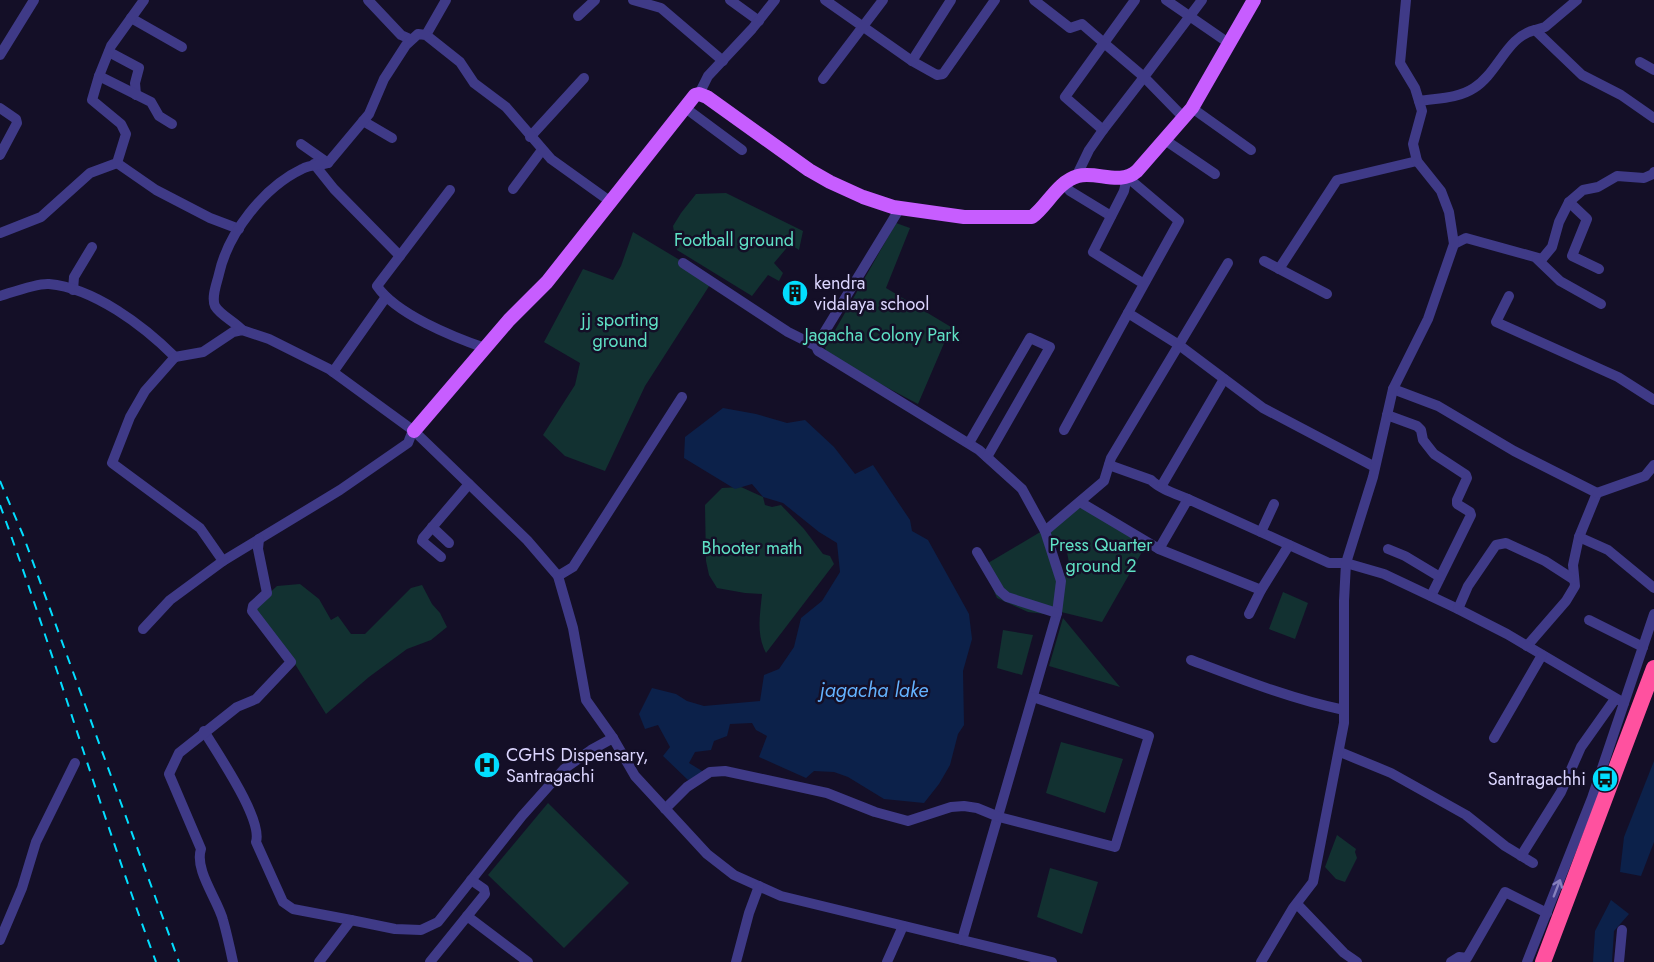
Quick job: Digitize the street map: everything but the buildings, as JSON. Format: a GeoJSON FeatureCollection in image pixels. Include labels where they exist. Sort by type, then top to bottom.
{"type":"FeatureCollection","features":[{"type":"Feature","properties":{"kind":"highway"},"geometry":{"type":"LineString","coordinates":[[1543,962],[1653,678]]}},
{"type":"Feature","properties":{"kind":"highway"},"geometry":{"type":"LineString","coordinates":[[1553,962],[1653,678]]}},
{"type":"Feature","properties":{"kind":"main road"},"geometry":{"type":"LineString","coordinates":[[413,431],[509,320],[547,282],[684,108],[699,94],[707,97],[809,170],[863,197],[900,208],[964,218],[1032,217],[1070,180],[1127,177],[1137,171],[1188,113],[1254,0]]}},
{"type":"Feature","properties":{"kind":"street"},"geometry":{"type":"LineString","coordinates":[[0,55],[34,0]]}},
{"type":"Feature","properties":{"kind":"street"},"geometry":{"type":"LineString","coordinates":[[117,163],[126,134],[122,124],[92,100],[111,45],[144,0]]}},
{"type":"Feature","properties":{"kind":"street"},"geometry":{"type":"LineString","coordinates":[[368,0],[401,35],[410,39]]}},
{"type":"Feature","properties":{"kind":"street"},"geometry":{"type":"LineString","coordinates":[[426,35],[446,0]]}},
{"type":"Feature","properties":{"kind":"street"},"geometry":{"type":"LineString","coordinates":[[578,16],[595,0]]}},
{"type":"Feature","properties":{"kind":"street"},"geometry":{"type":"LineString","coordinates":[[633,0],[661,8],[723,61]]}},
{"type":"Feature","properties":{"kind":"street"},"geometry":{"type":"LineString","coordinates":[[730,0],[759,21]]}},
{"type":"Feature","properties":{"kind":"street"},"geometry":{"type":"LineString","coordinates":[[699,94],[708,76],[759,21],[775,0]]}},
{"type":"Feature","properties":{"kind":"street"},"geometry":{"type":"LineString","coordinates":[[825,0],[912,61],[937,75],[943,74],[995,0]]}},
{"type":"Feature","properties":{"kind":"street"},"geometry":{"type":"LineString","coordinates":[[823,79],[883,0]]}},
{"type":"Feature","properties":{"kind":"street"},"geometry":{"type":"LineString","coordinates":[[912,61],[951,0]]}},
{"type":"Feature","properties":{"kind":"street"},"geometry":{"type":"LineString","coordinates":[[1034,0],[1070,28],[1082,24],[1188,113],[1251,150]]}},
{"type":"Feature","properties":{"kind":"street"},"geometry":{"type":"LineString","coordinates":[[1103,130],[1065,97],[1135,0]]}},
{"type":"Feature","properties":{"kind":"street"},"geometry":{"type":"LineString","coordinates":[[1167,0],[1230,44]]}},
{"type":"Feature","properties":{"kind":"street"},"geometry":{"type":"LineString","coordinates":[[1111,216],[1070,191],[1070,180],[1103,130],[1202,0]]}},
{"type":"Feature","properties":{"kind":"street"},"geometry":{"type":"LineString","coordinates":[[1262,962],[1312,882],[1340,752],[1344,710],[1346,563],[1375,467],[1393,388],[1428,319],[1454,244],[1449,212],[1441,191],[1417,161],[1413,144],[1422,111],[1415,88],[1400,63],[1406,0]]}},
{"type":"Feature","properties":{"kind":"street"},"geometry":{"type":"LineString","coordinates":[[1419,101],[1448,98],[1476,88],[1504,58],[1516,39],[1525,33],[1545,27],[1577,0]]}},
{"type":"Feature","properties":{"kind":"street"},"geometry":{"type":"LineString","coordinates":[[131,18],[182,47]]}},
{"type":"Feature","properties":{"kind":"street"},"geometry":{"type":"LineString","coordinates":[[1535,30],[1582,75],[1622,95],[1654,118]]}},
{"type":"Feature","properties":{"kind":"street"},"geometry":{"type":"LineString","coordinates":[[610,202],[551,159],[506,107],[474,83],[460,62],[426,35],[418,34],[410,39],[384,79],[369,114],[328,163],[314,164],[301,169],[266,193],[250,210],[220,268],[213,298],[215,306],[242,330],[269,339],[333,372],[413,431],[527,540],[558,576],[573,628],[586,700],[613,738],[635,776],[707,854],[734,875],[780,896],[1052,962]]}},
{"type":"Feature","properties":{"kind":"street"},"geometry":{"type":"LineString","coordinates":[[108,52],[139,68],[135,83],[136,95]]}},
{"type":"Feature","properties":{"kind":"street"},"geometry":{"type":"LineString","coordinates":[[1640,62],[1654,70]]}},
{"type":"Feature","properties":{"kind":"street"},"geometry":{"type":"LineString","coordinates":[[99,76],[150,102],[159,116],[172,124]]}},
{"type":"Feature","properties":{"kind":"street"},"geometry":{"type":"LineString","coordinates":[[530,137],[584,78]]}},
{"type":"Feature","properties":{"kind":"street"},"geometry":{"type":"LineString","coordinates":[[0,108],[16,119],[17,123],[0,155]]}},
{"type":"Feature","properties":{"kind":"street"},"geometry":{"type":"LineString","coordinates":[[684,108],[742,150]]}},
{"type":"Feature","properties":{"kind":"street"},"geometry":{"type":"LineString","coordinates":[[363,121],[392,138]]}},
{"type":"Feature","properties":{"kind":"street"},"geometry":{"type":"LineString","coordinates":[[1166,140],[1215,174]]}},
{"type":"Feature","properties":{"kind":"street"},"geometry":{"type":"LineString","coordinates":[[300,144],[328,163]]}},
{"type":"Feature","properties":{"kind":"street"},"geometry":{"type":"LineString","coordinates":[[513,189],[542,150]]}},
{"type":"Feature","properties":{"kind":"street"},"geometry":{"type":"LineString","coordinates":[[1279,269],[1337,180],[1417,161]]}},
{"type":"Feature","properties":{"kind":"street"},"geometry":{"type":"LineString","coordinates":[[117,163],[156,190],[210,218],[239,229]]}},
{"type":"Feature","properties":{"kind":"street"},"geometry":{"type":"LineString","coordinates":[[0,233],[40,217],[90,173],[117,163]]}},
{"type":"Feature","properties":{"kind":"street"},"geometry":{"type":"LineString","coordinates":[[314,164],[334,189],[399,256]]}},
{"type":"Feature","properties":{"kind":"street"},"geometry":{"type":"LineString","coordinates":[[1454,244],[1466,238],[1542,259],[1552,247],[1559,222],[1569,202],[1583,190],[1598,187],[1617,176],[1644,178],[1654,174]]}},
{"type":"Feature","properties":{"kind":"street"},"geometry":{"type":"LineString","coordinates":[[1064,430],[1128,313],[1144,284],[1179,220],[1127,177],[1124,191],[1093,252],[1144,284]]}},
{"type":"Feature","properties":{"kind":"street"},"geometry":{"type":"LineString","coordinates":[[450,190],[377,286],[398,306],[457,338],[485,348]]}},
{"type":"Feature","properties":{"kind":"street"},"geometry":{"type":"LineString","coordinates":[[1569,202],[1587,219],[1572,256],[1599,269]]}},
{"type":"Feature","properties":{"kind":"street"},"geometry":{"type":"LineString","coordinates":[[816,346],[900,208]]}},
{"type":"Feature","properties":{"kind":"street"},"geometry":{"type":"LineString","coordinates":[[73,290],[74,277],[92,247]]}},
{"type":"Feature","properties":{"kind":"street"},"geometry":{"type":"LineString","coordinates":[[1537,259],[1560,281],[1601,304]]}},
{"type":"Feature","properties":{"kind":"street"},"geometry":{"type":"LineString","coordinates":[[1264,261],[1327,294]]}},
{"type":"Feature","properties":{"kind":"street"},"geometry":{"type":"LineString","coordinates":[[682,263],[788,332],[816,346],[818,351],[969,443],[1022,489],[1045,531],[1061,581],[1057,613],[962,940]]}},
{"type":"Feature","properties":{"kind":"street"},"geometry":{"type":"LineString","coordinates":[[1045,531],[1104,481],[1111,458],[1228,264]]}},
{"type":"Feature","properties":{"kind":"street"},"geometry":{"type":"LineString","coordinates":[[0,296],[47,283],[73,290],[111,306],[154,335],[175,357]]}},
{"type":"Feature","properties":{"kind":"street"},"geometry":{"type":"LineString","coordinates":[[1509,296],[1496,322],[1618,378],[1654,400]]}},
{"type":"Feature","properties":{"kind":"street"},"geometry":{"type":"LineString","coordinates":[[333,372],[386,297]]}},
{"type":"Feature","properties":{"kind":"street"},"geometry":{"type":"LineString","coordinates":[[1128,313],[1179,345],[1263,408],[1375,467]]}},
{"type":"Feature","properties":{"kind":"street"},"geometry":{"type":"LineString","coordinates":[[223,561],[200,528],[112,463],[130,417],[145,392],[175,357],[203,352],[233,332],[242,330]]}},
{"type":"Feature","properties":{"kind":"street"},"geometry":{"type":"LineString","coordinates":[[969,443],[1030,338],[1050,347],[987,457]]}},
{"type":"Feature","properties":{"kind":"street"},"geometry":{"type":"LineString","coordinates":[[1162,485],[1224,379]]}},
{"type":"Feature","properties":{"kind":"street"},"geometry":{"type":"LineString","coordinates":[[1393,388],[1437,406],[1514,450],[1598,493]]}},
{"type":"Feature","properties":{"kind":"street"},"geometry":{"type":"LineString","coordinates":[[558,576],[573,567],[682,397]]}},
{"type":"Feature","properties":{"kind":"street"},"geometry":{"type":"LineString","coordinates":[[1387,415],[1417,426],[1421,430],[1423,440],[1434,454],[1466,475],[1467,478],[1457,504],[1471,515],[1431,596]]}},
{"type":"Feature","properties":{"kind":"street"},"geometry":{"type":"LineString","coordinates":[[142,629],[170,600],[223,561],[340,490],[408,443],[413,431]]}},
{"type":"Feature","properties":{"kind":"street"},"geometry":{"type":"LineString","coordinates":[[1109,465],[1162,485],[1329,563],[1346,563],[1384,574],[1458,609],[1527,646],[1619,701]]}},
{"type":"Feature","properties":{"kind":"street"},"geometry":{"type":"LineString","coordinates":[[1527,646],[1566,601],[1575,586],[1573,565],[1579,537],[1598,493],[1645,476],[1654,465]]}},
{"type":"Feature","properties":{"kind":"street"},"geometry":{"type":"LineString","coordinates":[[441,557],[422,541],[469,484]]}},
{"type":"Feature","properties":{"kind":"street"},"geometry":{"type":"LineString","coordinates":[[1159,549],[1188,499]]}},
{"type":"Feature","properties":{"kind":"street"},"geometry":{"type":"LineString","coordinates":[[1080,502],[1159,549],[1261,590]]}},
{"type":"Feature","properties":{"kind":"street"},"geometry":{"type":"LineString","coordinates":[[1261,532],[1274,504]]}},
{"type":"Feature","properties":{"kind":"street"},"geometry":{"type":"LineString","coordinates":[[432,527],[448,543]]}},
{"type":"Feature","properties":{"kind":"street"},"geometry":{"type":"LineString","coordinates":[[1579,537],[1608,550],[1654,588]]}},
{"type":"Feature","properties":{"kind":"street"},"geometry":{"type":"LineString","coordinates":[[233,962],[223,917],[198,857],[201,849],[169,774],[178,753],[237,707],[256,699],[291,662],[252,611],[253,606],[267,592],[258,549],[259,539]]}},
{"type":"Feature","properties":{"kind":"street"},"geometry":{"type":"LineString","coordinates":[[1458,609],[1468,586],[1496,545],[1506,543],[1545,561],[1573,579]]}},
{"type":"Feature","properties":{"kind":"street"},"geometry":{"type":"LineString","coordinates":[[1250,614],[1261,590],[1289,545]]}},
{"type":"Feature","properties":{"kind":"street"},"geometry":{"type":"LineString","coordinates":[[1388,549],[1405,556],[1440,577]]}},
{"type":"Feature","properties":{"kind":"street"},"geometry":{"type":"LineString","coordinates":[[977,552],[1000,591],[1007,597],[1057,613]]}},
{"type":"Feature","properties":{"kind":"street"},"geometry":{"type":"LineString","coordinates":[[1527,962],[1592,798],[1619,701],[1643,647],[1654,614]]}},
{"type":"Feature","properties":{"kind":"street"},"geometry":{"type":"LineString","coordinates":[[1589,620],[1643,647]]}},
{"type":"Feature","properties":{"kind":"street"},"geometry":{"type":"LineString","coordinates":[[1494,738],[1542,655]]}},
{"type":"Feature","properties":{"kind":"street"},"geometry":{"type":"LineString","coordinates":[[1191,660],[1318,705],[1344,710]]}},
{"type":"Feature","properties":{"kind":"street"},"geometry":{"type":"LineString","coordinates":[[665,808],[687,787],[710,772],[725,771],[827,793],[875,812],[908,821],[951,807],[964,806],[1115,847],[1149,736],[1033,697]]}},
{"type":"Feature","properties":{"kind":"street"},"geometry":{"type":"LineString","coordinates":[[1521,856],[1561,792],[1581,747],[1619,701]]}},
{"type":"Feature","properties":{"kind":"street"},"geometry":{"type":"LineString","coordinates":[[204,731],[249,806],[256,828],[256,842],[283,902],[293,909],[395,929],[421,930],[438,922],[522,816],[564,769],[613,738]]}},
{"type":"Feature","properties":{"kind":"street"},"geometry":{"type":"LineString","coordinates":[[1340,752],[1391,772],[1457,810],[1533,863]]}},
{"type":"Feature","properties":{"kind":"street"},"geometry":{"type":"LineString","coordinates":[[0,940],[22,888],[36,842],[75,763]]}},
{"type":"Feature","properties":{"kind":"street"},"geometry":{"type":"LineString","coordinates":[[436,960],[485,894],[483,889],[471,880]]}},
{"type":"Feature","properties":{"kind":"street"},"geometry":{"type":"LineString","coordinates":[[736,962],[759,886]]}},
{"type":"Feature","properties":{"kind":"street"},"geometry":{"type":"LineString","coordinates":[[1451,962],[1459,957],[1467,958],[1505,892],[1547,913]]}},
{"type":"Feature","properties":{"kind":"street"},"geometry":{"type":"LineString","coordinates":[[1297,904],[1344,953],[1357,962]]}},
{"type":"Feature","properties":{"kind":"street"},"geometry":{"type":"LineString","coordinates":[[467,916],[528,962]]}},
{"type":"Feature","properties":{"kind":"street"},"geometry":{"type":"LineString","coordinates":[[319,962],[351,920]]}},
{"type":"Feature","properties":{"kind":"street"},"geometry":{"type":"LineString","coordinates":[[887,962],[903,926]]}},
{"type":"Feature","properties":{"kind":"street"},"geometry":{"type":"LineString","coordinates":[[1619,962],[1622,930]]}},
{"type":"Feature","properties":{"kind":"green space","name":"Football ground"},"geometry":{"type":"Polygon","coordinates":[[[726,193],[803,231],[799,250],[790,244],[774,263],[783,273],[779,281],[768,275],[752,296],[677,250],[673,226],[696,194],[726,193]]]}},
{"type":"Feature","properties":{"kind":"green space","name":"Jagacha Colony Park"},"geometry":{"type":"Polygon","coordinates":[[[896,223],[910,228],[886,288],[951,327],[918,404],[828,356],[825,348],[896,223]]]}},
{"type":"Feature","properties":{"kind":"green space","name":"jj sporting ground"},"geometry":{"type":"Polygon","coordinates":[[[633,232],[713,280],[645,386],[605,471],[565,456],[543,435],[575,385],[580,363],[544,342],[583,269],[613,280],[621,266],[633,232]]]}},
{"type":"Feature","properties":{"kind":"green space","name":"Bhooter math"},"geometry":{"type":"Polygon","coordinates":[[[741,487],[763,497],[765,505],[772,507],[781,505],[804,529],[823,554],[830,556],[834,564],[766,653],[760,632],[762,594],[717,588],[709,575],[706,561],[705,505],[722,488],[741,487]]]}},
{"type":"Feature","properties":{"kind":"green space","name":"Press Quarter ground 2"},"geometry":{"type":"Polygon","coordinates":[[[1081,506],[1146,545],[1102,622],[1061,612],[1064,574],[1070,568],[1065,542],[1052,538],[1050,532],[1081,506]]]}},
{"type":"Feature","properties":{"kind":"green space"},"geometry":{"type":"Polygon","coordinates":[[[1042,531],[1058,582],[1054,615],[1028,612],[997,598],[983,566],[1042,531]]]}},
{"type":"Feature","properties":{"kind":"green space"},"geometry":{"type":"Polygon","coordinates":[[[300,584],[319,599],[331,620],[338,616],[351,634],[365,634],[411,588],[422,585],[447,627],[431,640],[407,649],[369,677],[326,714],[285,648],[252,609],[277,586],[300,584]]]}},
{"type":"Feature","properties":{"kind":"green space"},"geometry":{"type":"Polygon","coordinates":[[[1283,592],[1308,603],[1295,639],[1269,629],[1283,592]]]}},
{"type":"Feature","properties":{"kind":"green space"},"geometry":{"type":"Polygon","coordinates":[[[1063,618],[1120,687],[1049,666],[1063,618]]]}},
{"type":"Feature","properties":{"kind":"green space"},"geometry":{"type":"Polygon","coordinates":[[[1003,630],[1033,635],[1022,675],[997,668],[1003,630]]]}},
{"type":"Feature","properties":{"kind":"green space"},"geometry":{"type":"Polygon","coordinates":[[[1061,742],[1123,759],[1105,813],[1046,793],[1061,742]]]}},
{"type":"Feature","properties":{"kind":"green space"},"geometry":{"type":"Polygon","coordinates":[[[548,803],[629,883],[564,948],[488,875],[548,803]]]}},
{"type":"Feature","properties":{"kind":"green space"},"geometry":{"type":"Polygon","coordinates":[[[1337,835],[1356,849],[1357,858],[1345,882],[1336,879],[1325,867],[1337,835]]]}},
{"type":"Feature","properties":{"kind":"green space"},"geometry":{"type":"Polygon","coordinates":[[[1050,868],[1098,882],[1082,934],[1037,917],[1050,868]]]}},
{"type":"Feature","properties":{"kind":"water","name":"jagacha lake"},"geometry":{"type":"Polygon","coordinates":[[[723,408],[787,423],[805,420],[834,447],[855,474],[873,465],[910,520],[912,531],[928,540],[969,614],[972,639],[963,671],[964,725],[958,734],[950,765],[924,803],[884,799],[848,777],[834,772],[814,771],[806,778],[759,757],[767,736],[756,730],[752,723],[730,724],[727,736],[714,741],[711,750],[695,752],[689,763],[707,774],[688,780],[663,756],[670,747],[658,725],[645,729],[639,714],[652,688],[676,694],[687,701],[704,706],[760,701],[764,675],[779,669],[794,647],[801,618],[822,601],[840,572],[837,543],[819,532],[783,503],[763,497],[752,484],[735,489],[684,458],[685,437],[723,408]]]}},
{"type":"Feature","properties":{"kind":"water"},"geometry":{"type":"Polygon","coordinates":[[[1654,761],[1654,842],[1641,876],[1620,872],[1624,837],[1654,761]]]}},
{"type":"Feature","properties":{"kind":"water"},"geometry":{"type":"Polygon","coordinates":[[[1611,900],[1629,914],[1614,931],[1612,962],[1593,962],[1595,931],[1611,900]]]}},
{"type":"Feature","properties":{"kind":"railway"},"geometry":{"type":"LineString","coordinates":[[0,481],[23,535],[179,962]]}},
{"type":"Feature","properties":{"kind":"railway"},"geometry":{"type":"LineString","coordinates":[[0,505],[156,962]]}},
{"type":"Feature","properties":{"kind":"place","name":"kendra vidalaya school"},"geometry":{"type":"Point","coordinates":[795,293]}},
{"type":"Feature","properties":{"kind":"place","name":"CGHS Dispensary, Santragachi"},"geometry":{"type":"Point","coordinates":[487,765]}},
{"type":"Feature","properties":{"kind":"place","name":"Santragachhi"},"geometry":{"type":"Point","coordinates":[1605,779]}}]}
